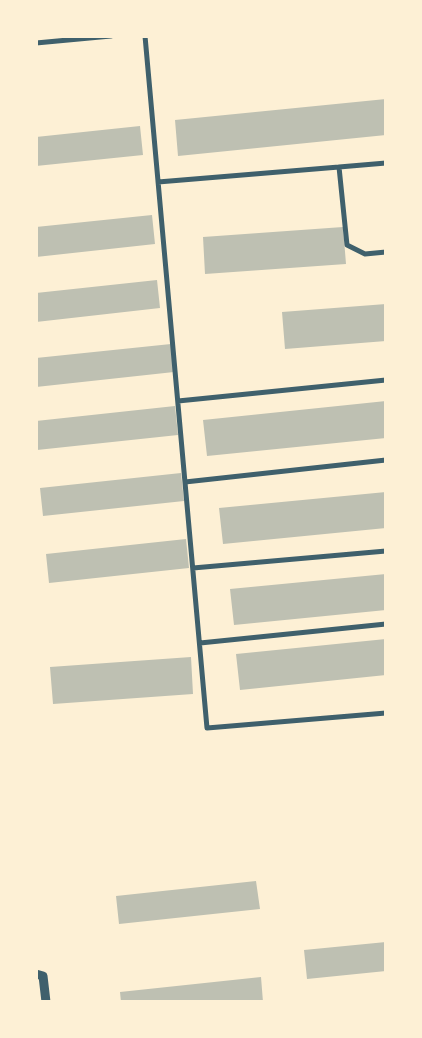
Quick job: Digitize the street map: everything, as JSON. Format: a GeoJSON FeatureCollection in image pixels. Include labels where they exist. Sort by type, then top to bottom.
{"type":"FeatureCollection","features":[{"type":"Feature","properties":{"kind":"street"},"geometry":{"type":"LineString","coordinates":[[36,43],[111,36]]}},
{"type":"Feature","properties":{"kind":"street"},"geometry":{"type":"LineString","coordinates":[[144,36],[207,728],[386,712]]}},
{"type":"Feature","properties":{"kind":"street"},"geometry":{"type":"LineString","coordinates":[[158,182],[386,163]]}},
{"type":"Feature","properties":{"kind":"street"},"geometry":{"type":"LineString","coordinates":[[340,167],[347,245],[365,254],[386,252]]}},
{"type":"Feature","properties":{"kind":"street"},"geometry":{"type":"LineString","coordinates":[[178,400],[386,380]]}},
{"type":"Feature","properties":{"kind":"street"},"geometry":{"type":"LineString","coordinates":[[185,482],[386,460]]}},
{"type":"Feature","properties":{"kind":"street"},"geometry":{"type":"LineString","coordinates":[[193,568],[386,551]]}},
{"type":"Feature","properties":{"kind":"street"},"geometry":{"type":"LineString","coordinates":[[200,643],[386,624]]}},
{"type":"Feature","properties":{"kind":"street"},"geometry":{"type":"LineString","coordinates":[[36,974],[43,976],[46,1002]]}},
{"type":"Feature","properties":{"kind":"building"},"geometry":{"type":"Polygon","coordinates":[[[386,99],[386,135],[178,156],[175,120],[386,99]]]}},
{"type":"Feature","properties":{"kind":"building"},"geometry":{"type":"Polygon","coordinates":[[[140,126],[143,155],[36,166],[36,137],[140,126]]]}},
{"type":"Feature","properties":{"kind":"building"},"geometry":{"type":"Polygon","coordinates":[[[152,215],[155,244],[36,257],[36,227],[152,215]]]}},
{"type":"Feature","properties":{"kind":"building"},"geometry":{"type":"Polygon","coordinates":[[[343,227],[346,264],[205,274],[203,237],[343,227]]]}},
{"type":"Feature","properties":{"kind":"building"},"geometry":{"type":"Polygon","coordinates":[[[157,280],[160,308],[36,322],[36,293],[157,280]]]}},
{"type":"Feature","properties":{"kind":"building"},"geometry":{"type":"Polygon","coordinates":[[[386,304],[386,341],[285,349],[282,312],[386,304]]]}},
{"type":"Feature","properties":{"kind":"building"},"geometry":{"type":"Polygon","coordinates":[[[171,344],[174,372],[36,387],[36,358],[171,344]]]}},
{"type":"Feature","properties":{"kind":"building"},"geometry":{"type":"Polygon","coordinates":[[[386,401],[386,438],[207,456],[203,420],[386,401]]]}},
{"type":"Feature","properties":{"kind":"building"},"geometry":{"type":"Polygon","coordinates":[[[175,406],[178,435],[37,450],[36,421],[175,406]]]}},
{"type":"Feature","properties":{"kind":"building"},"geometry":{"type":"Polygon","coordinates":[[[181,473],[184,501],[43,516],[40,488],[181,473]]]}},
{"type":"Feature","properties":{"kind":"building"},"geometry":{"type":"Polygon","coordinates":[[[386,492],[386,528],[223,544],[219,508],[386,492]]]}},
{"type":"Feature","properties":{"kind":"building"},"geometry":{"type":"Polygon","coordinates":[[[186,539],[189,568],[49,583],[46,554],[186,539]]]}},
{"type":"Feature","properties":{"kind":"building"},"geometry":{"type":"Polygon","coordinates":[[[386,574],[386,610],[234,625],[230,589],[386,574]]]}},
{"type":"Feature","properties":{"kind":"building"},"geometry":{"type":"Polygon","coordinates":[[[386,639],[386,675],[240,690],[236,654],[386,639]]]}},
{"type":"Feature","properties":{"kind":"building"},"geometry":{"type":"Polygon","coordinates":[[[191,657],[193,694],[53,704],[50,667],[191,657]]]}},
{"type":"Feature","properties":{"kind":"building"},"geometry":{"type":"Polygon","coordinates":[[[256,881],[260,909],[119,924],[116,896],[256,881]]]}},
{"type":"Feature","properties":{"kind":"building"},"geometry":{"type":"Polygon","coordinates":[[[386,942],[386,971],[307,979],[304,950],[386,942]]]}},
{"type":"Feature","properties":{"kind":"building"},"geometry":{"type":"Polygon","coordinates":[[[261,977],[263,1002],[121,1002],[120,992],[261,977]]]}}]}
